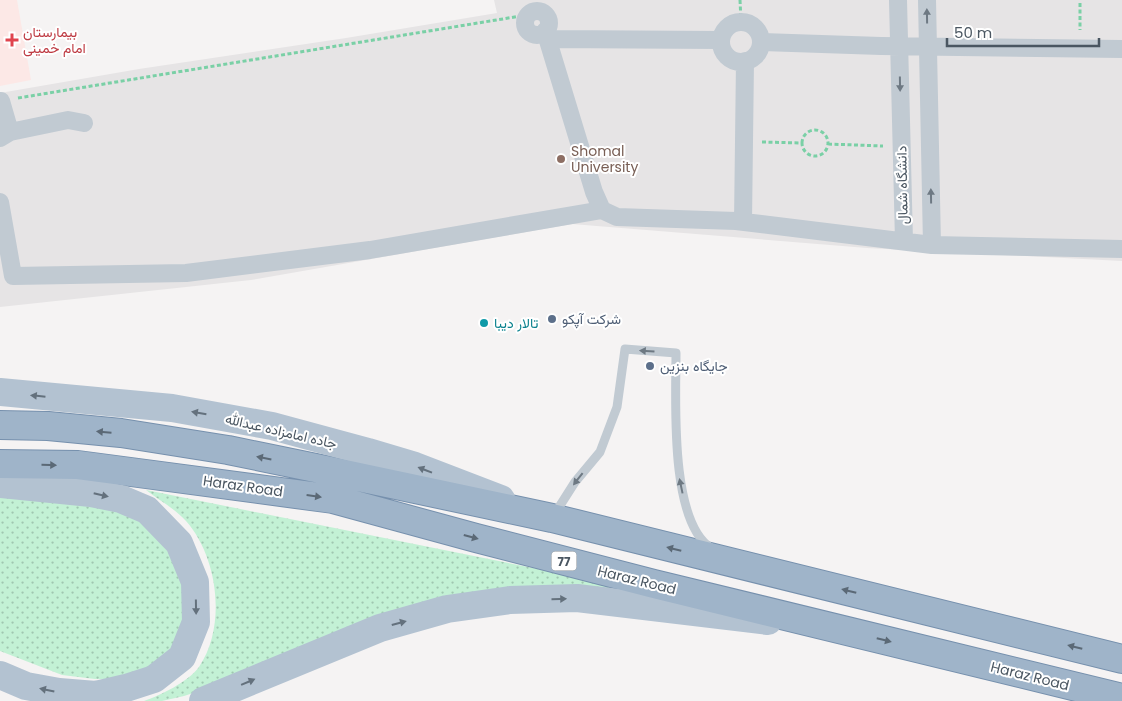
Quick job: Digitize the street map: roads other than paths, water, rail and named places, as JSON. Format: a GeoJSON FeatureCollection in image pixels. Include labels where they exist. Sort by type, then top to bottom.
{"type":"FeatureCollection","features":[{"type":"Feature","properties":{"kind":"highway"},"geometry":{"type":"LineString","coordinates":[[0,425],[48,426],[121,433],[228,450],[336,472],[552,518],[1122,659]]}},
{"type":"Feature","properties":{"kind":"highway","name":"Haraz Road"},"geometry":{"type":"LineString","coordinates":[[0,464],[78,465],[333,499],[476,538],[844,631],[1122,698]]}},
{"type":"Feature","properties":{"kind":"main road","name":"جاده امامزاده عبدالله"},"geometry":{"type":"LineString","coordinates":[[0,392],[172,408],[272,426],[415,466],[552,518]]}},
{"type":"Feature","properties":{"kind":"main road"},"geometry":{"type":"LineString","coordinates":[[0,484],[91,492],[121,499],[147,510],[179,543],[195,582],[196,622],[182,657],[154,679],[126,688],[96,695],[59,692],[26,686],[0,675]]}},
{"type":"Feature","properties":{"kind":"main road"},"geometry":{"type":"LineString","coordinates":[[203,701],[380,628],[447,610],[510,600],[577,598],[844,631]]}},
{"type":"Feature","properties":{"kind":"street","name":"دانشگاه شمال"},"geometry":{"type":"LineString","coordinates":[[898,0],[904,241],[932,245],[1122,249]]}},
{"type":"Feature","properties":{"kind":"street"},"geometry":{"type":"LineString","coordinates":[[926,0],[932,245]]}},
{"type":"Feature","properties":{"kind":"street"},"geometry":{"type":"LineString","coordinates":[[535,8],[545,14],[549,21],[546,35],[594,192],[602,210]]}},
{"type":"Feature","properties":{"kind":"street"},"geometry":{"type":"LineString","coordinates":[[740,21],[753,25],[758,30],[762,42],[757,54],[745,61],[739,62],[728,57],[724,52],[721,40],[722,34],[730,25],[740,21]]}},
{"type":"Feature","properties":{"kind":"street"},"geometry":{"type":"LineString","coordinates":[[546,35],[721,40]]}},
{"type":"Feature","properties":{"kind":"street"},"geometry":{"type":"LineString","coordinates":[[762,42],[899,47],[1122,49]]}},
{"type":"Feature","properties":{"kind":"street"},"geometry":{"type":"LineString","coordinates":[[743,222],[745,61]]}},
{"type":"Feature","properties":{"kind":"street"},"geometry":{"type":"LineString","coordinates":[[1,101],[5,135],[68,120],[84,123]]}},
{"type":"Feature","properties":{"kind":"street"},"geometry":{"type":"LineString","coordinates":[[0,202],[7,276],[186,272],[370,250],[602,210],[617,217],[743,222],[904,241]]}},
{"type":"Feature","properties":{"kind":"lane"},"geometry":{"type":"LineString","coordinates":[[552,518],[575,482],[600,452],[617,407],[625,349],[676,352],[675,439],[680,485],[695,528],[707,546],[737,564]]}},
{"type":"Feature","properties":{"kind":"place","name":"بیمارستان امام خمینی"},"geometry":{"type":"Point","coordinates":[12,40]}},
{"type":"Feature","properties":{"kind":"place","name":"Shomal University"},"geometry":{"type":"Point","coordinates":[561,159]}},
{"type":"Feature","properties":{"kind":"place","name":"شرکت آپکو"},"geometry":{"type":"Point","coordinates":[552,319]}},
{"type":"Feature","properties":{"kind":"place","name":"تالار دیبا"},"geometry":{"type":"Point","coordinates":[484,323]}},
{"type":"Feature","properties":{"kind":"place","name":"جایگاه بنزین"},"geometry":{"type":"Point","coordinates":[650,366]}}]}
